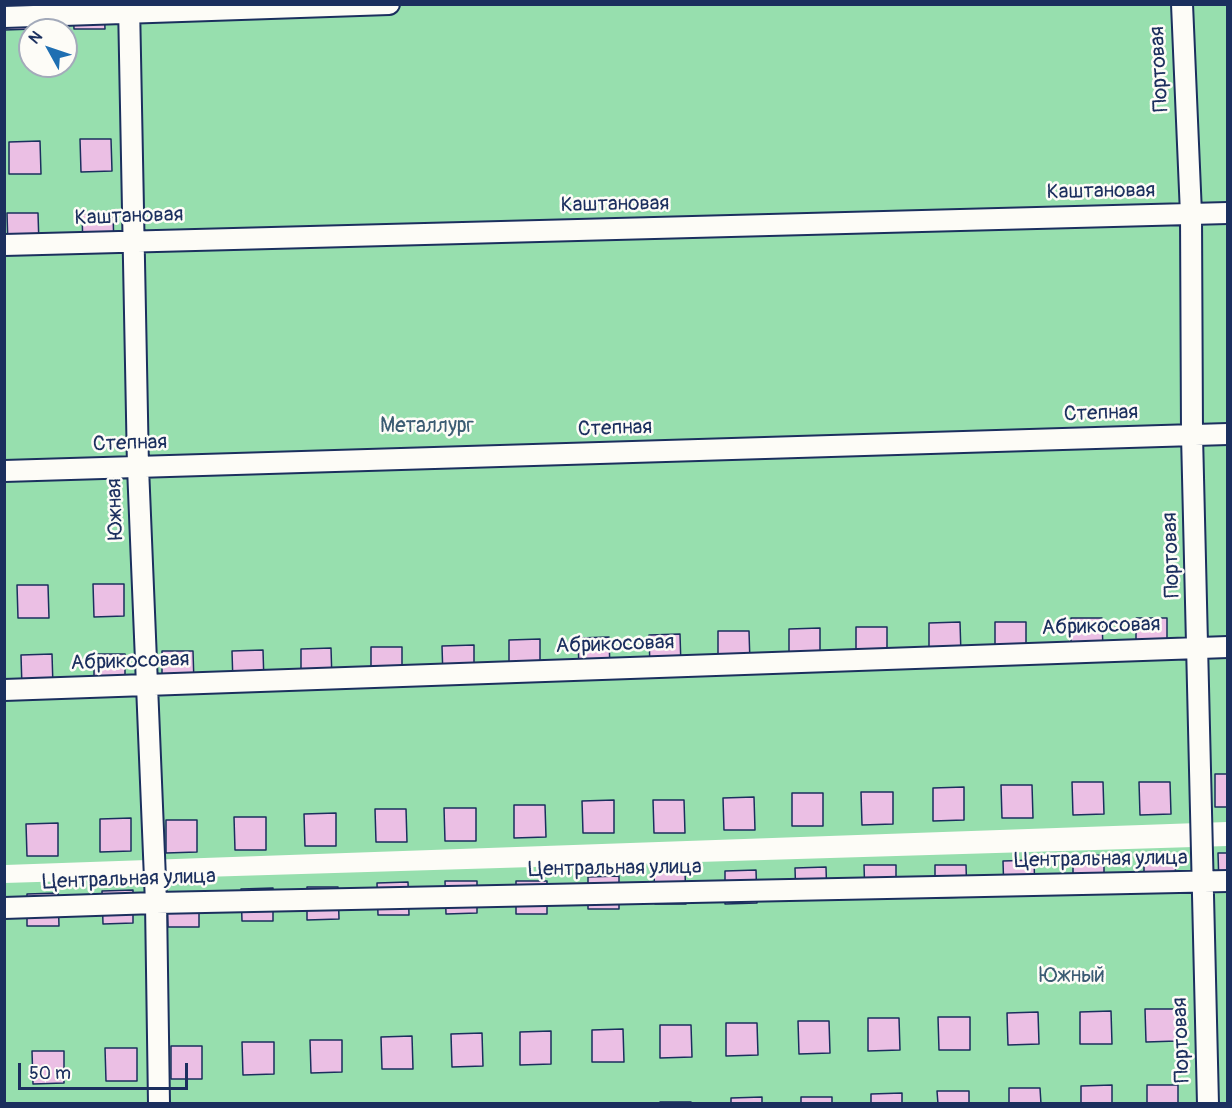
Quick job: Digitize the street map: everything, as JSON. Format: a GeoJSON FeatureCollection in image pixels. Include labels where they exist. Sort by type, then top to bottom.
{"type":"FeatureCollection","features":[{"type":"Feature","properties":{"kind":"street"},"geometry":{"type":"LineString","coordinates":[[4,17],[129,9],[389,4]]}},
{"type":"Feature","properties":{"kind":"street","name":"Портовая"},"geometry":{"type":"LineString","coordinates":[[1182,4],[1191,214],[1192,435],[1199,648],[1208,1104]]}},
{"type":"Feature","properties":{"kind":"street","name":"Южная"},"geometry":{"type":"LineString","coordinates":[[129,9],[138,467],[156,903],[159,1104]]}},
{"type":"Feature","properties":{"kind":"street","name":"Каштановая"},"geometry":{"type":"LineString","coordinates":[[4,245],[1227,213]]}},
{"type":"Feature","properties":{"kind":"street","name":"Степная"},"geometry":{"type":"LineString","coordinates":[[4,471],[1227,434]]}},
{"type":"Feature","properties":{"kind":"street","name":"Абрикосовая"},"geometry":{"type":"LineString","coordinates":[[4,690],[1227,647]]}},
{"type":"Feature","properties":{"kind":"street","name":"Центральная улица"},"geometry":{"type":"LineString","coordinates":[[4,908],[1227,881]]}},
{"type":"Feature","properties":{"kind":"green space","name":"Металлург"},"geometry":{"type":"Polygon","coordinates":[[[4,5],[1227,5],[1227,822],[5,865],[4,5]]]}},
{"type":"Feature","properties":{"kind":"green space","name":"Южный"},"geometry":{"type":"Polygon","coordinates":[[[1227,846],[1227,1103],[5,1103],[4,883],[1227,846]]]}},
{"type":"Feature","properties":{"kind":"building"},"geometry":{"type":"Polygon","coordinates":[[[4,4],[33,4],[34,18],[18,18],[18,30],[4,30],[4,4]]]}},
{"type":"Feature","properties":{"kind":"building"},"geometry":{"type":"Polygon","coordinates":[[[73,4],[104,4],[105,29],[78,29],[78,18],[74,18],[73,4]]]}},
{"type":"Feature","properties":{"kind":"building"},"geometry":{"type":"Polygon","coordinates":[[[80,139],[111,139],[112,171],[81,172],[80,139]]]}},
{"type":"Feature","properties":{"kind":"building"},"geometry":{"type":"Polygon","coordinates":[[[40,141],[41,174],[9,174],[9,142],[40,141]]]}},
{"type":"Feature","properties":{"kind":"building"},"geometry":{"type":"Polygon","coordinates":[[[7,213],[38,213],[39,245],[8,246],[7,213]]]}},
{"type":"Feature","properties":{"kind":"building"},"geometry":{"type":"Polygon","coordinates":[[[82,214],[113,214],[114,247],[83,247],[82,214]]]}},
{"type":"Feature","properties":{"kind":"building"},"geometry":{"type":"Polygon","coordinates":[[[93,584],[124,584],[124,616],[94,617],[93,584]]]}},
{"type":"Feature","properties":{"kind":"building"},"geometry":{"type":"Polygon","coordinates":[[[17,585],[48,585],[49,618],[18,618],[17,585]]]}},
{"type":"Feature","properties":{"kind":"building"},"geometry":{"type":"Polygon","coordinates":[[[1071,618],[1102,618],[1103,651],[1071,651],[1071,618]]]}},
{"type":"Feature","properties":{"kind":"building"},"geometry":{"type":"Polygon","coordinates":[[[1136,618],[1167,618],[1167,651],[1136,652],[1136,618]]]}},
{"type":"Feature","properties":{"kind":"building"},"geometry":{"type":"Polygon","coordinates":[[[960,622],[961,655],[929,655],[929,623],[960,622]]]}},
{"type":"Feature","properties":{"kind":"building"},"geometry":{"type":"Polygon","coordinates":[[[995,622],[1026,622],[1026,654],[995,655],[995,622]]]}},
{"type":"Feature","properties":{"kind":"building"},"geometry":{"type":"Polygon","coordinates":[[[856,627],[887,627],[887,660],[856,660],[856,627]]]}},
{"type":"Feature","properties":{"kind":"building"},"geometry":{"type":"Polygon","coordinates":[[[820,628],[820,661],[789,662],[789,629],[820,628]]]}},
{"type":"Feature","properties":{"kind":"building"},"geometry":{"type":"Polygon","coordinates":[[[718,631],[749,631],[750,663],[718,664],[718,631]]]}},
{"type":"Feature","properties":{"kind":"building"},"geometry":{"type":"Polygon","coordinates":[[[680,634],[681,667],[650,668],[649,635],[680,634]]]}},
{"type":"Feature","properties":{"kind":"building"},"geometry":{"type":"Polygon","coordinates":[[[609,637],[610,670],[579,671],[578,638],[609,637]]]}},
{"type":"Feature","properties":{"kind":"building"},"geometry":{"type":"Polygon","coordinates":[[[540,639],[540,672],[509,673],[509,640],[540,639]]]}},
{"type":"Feature","properties":{"kind":"building"},"geometry":{"type":"Polygon","coordinates":[[[474,645],[474,678],[443,678],[442,646],[474,645]]]}},
{"type":"Feature","properties":{"kind":"building"},"geometry":{"type":"Polygon","coordinates":[[[371,647],[402,647],[402,680],[371,680],[371,647]]]}},
{"type":"Feature","properties":{"kind":"building"},"geometry":{"type":"Polygon","coordinates":[[[331,648],[332,681],[301,682],[301,649],[331,648]]]}},
{"type":"Feature","properties":{"kind":"building"},"geometry":{"type":"Polygon","coordinates":[[[263,650],[264,683],[233,684],[232,651],[263,650]]]}},
{"type":"Feature","properties":{"kind":"building"},"geometry":{"type":"Polygon","coordinates":[[[162,651],[193,651],[194,684],[162,684],[162,651]]]}},
{"type":"Feature","properties":{"kind":"building"},"geometry":{"type":"Polygon","coordinates":[[[52,654],[53,687],[22,688],[21,655],[52,654]]]}},
{"type":"Feature","properties":{"kind":"building"},"geometry":{"type":"Polygon","coordinates":[[[94,654],[125,654],[125,687],[94,687],[94,654]]]}},
{"type":"Feature","properties":{"kind":"building"},"geometry":{"type":"Polygon","coordinates":[[[1215,774],[1228,774],[1228,807],[1215,807],[1215,774]]]}},
{"type":"Feature","properties":{"kind":"building"},"geometry":{"type":"Polygon","coordinates":[[[1072,782],[1103,782],[1104,814],[1073,815],[1072,782]]]}},
{"type":"Feature","properties":{"kind":"building"},"geometry":{"type":"Polygon","coordinates":[[[1139,782],[1170,782],[1171,814],[1140,815],[1139,782]]]}},
{"type":"Feature","properties":{"kind":"building"},"geometry":{"type":"Polygon","coordinates":[[[1001,785],[1032,785],[1033,818],[1002,818],[1001,785]]]}},
{"type":"Feature","properties":{"kind":"building"},"geometry":{"type":"Polygon","coordinates":[[[964,787],[964,820],[933,821],[933,788],[964,787]]]}},
{"type":"Feature","properties":{"kind":"building"},"geometry":{"type":"Polygon","coordinates":[[[861,792],[893,792],[893,824],[862,825],[861,792]]]}},
{"type":"Feature","properties":{"kind":"building"},"geometry":{"type":"Polygon","coordinates":[[[792,793],[823,793],[823,826],[792,826],[792,793]]]}},
{"type":"Feature","properties":{"kind":"building"},"geometry":{"type":"Polygon","coordinates":[[[754,797],[755,830],[724,830],[723,798],[754,797]]]}},
{"type":"Feature","properties":{"kind":"building"},"geometry":{"type":"Polygon","coordinates":[[[614,800],[614,833],[583,833],[582,801],[614,800]]]}},
{"type":"Feature","properties":{"kind":"building"},"geometry":{"type":"Polygon","coordinates":[[[653,800],[684,800],[685,833],[654,833],[653,800]]]}},
{"type":"Feature","properties":{"kind":"building"},"geometry":{"type":"Polygon","coordinates":[[[514,805],[545,805],[546,837],[514,838],[514,805]]]}},
{"type":"Feature","properties":{"kind":"building"},"geometry":{"type":"Polygon","coordinates":[[[444,808],[476,808],[476,841],[445,841],[444,808]]]}},
{"type":"Feature","properties":{"kind":"building"},"geometry":{"type":"Polygon","coordinates":[[[375,809],[406,809],[407,842],[376,842],[375,809]]]}},
{"type":"Feature","properties":{"kind":"building"},"geometry":{"type":"Polygon","coordinates":[[[336,813],[336,846],[305,846],[304,814],[336,813]]]}},
{"type":"Feature","properties":{"kind":"building"},"geometry":{"type":"Polygon","coordinates":[[[234,817],[266,817],[266,850],[235,850],[234,817]]]}},
{"type":"Feature","properties":{"kind":"building"},"geometry":{"type":"Polygon","coordinates":[[[131,818],[131,851],[100,852],[100,819],[131,818]]]}},
{"type":"Feature","properties":{"kind":"building"},"geometry":{"type":"Polygon","coordinates":[[[166,820],[197,820],[197,852],[166,853],[166,820]]]}},
{"type":"Feature","properties":{"kind":"building"},"geometry":{"type":"Polygon","coordinates":[[[58,823],[58,856],[27,856],[26,824],[58,823]]]}},
{"type":"Feature","properties":{"kind":"building"},"geometry":{"type":"Polygon","coordinates":[[[1218,853],[1228,853],[1228,885],[1219,885],[1218,853]]]}},
{"type":"Feature","properties":{"kind":"building"},"geometry":{"type":"Polygon","coordinates":[[[1175,854],[1176,887],[1144,888],[1144,855],[1175,854]]]}},
{"type":"Feature","properties":{"kind":"building"},"geometry":{"type":"Polygon","coordinates":[[[1104,855],[1104,888],[1073,888],[1073,856],[1104,855]]]}},
{"type":"Feature","properties":{"kind":"building"},"geometry":{"type":"Polygon","coordinates":[[[1034,860],[1035,893],[1004,894],[1003,861],[1034,860]]]}},
{"type":"Feature","properties":{"kind":"building"},"geometry":{"type":"Polygon","coordinates":[[[864,865],[896,865],[896,897],[865,898],[864,865]]]}},
{"type":"Feature","properties":{"kind":"building"},"geometry":{"type":"Polygon","coordinates":[[[935,865],[966,865],[967,897],[935,898],[935,865]]]}},
{"type":"Feature","properties":{"kind":"building"},"geometry":{"type":"Polygon","coordinates":[[[826,867],[827,900],[796,900],[795,868],[826,867]]]}},
{"type":"Feature","properties":{"kind":"building"},"geometry":{"type":"Polygon","coordinates":[[[756,870],[757,903],[725,904],[725,871],[756,870]]]}},
{"type":"Feature","properties":{"kind":"building"},"geometry":{"type":"Polygon","coordinates":[[[654,871],[685,871],[686,904],[655,904],[654,871]]]}},
{"type":"Feature","properties":{"kind":"building"},"geometry":{"type":"Polygon","coordinates":[[[619,876],[619,909],[588,909],[588,877],[619,876]]]}},
{"type":"Feature","properties":{"kind":"building"},"geometry":{"type":"Polygon","coordinates":[[[445,881],[477,881],[477,913],[446,914],[445,881]]]}},
{"type":"Feature","properties":{"kind":"building"},"geometry":{"type":"Polygon","coordinates":[[[516,881],[547,881],[547,914],[516,914],[516,881]]]}},
{"type":"Feature","properties":{"kind":"building"},"geometry":{"type":"Polygon","coordinates":[[[408,882],[409,915],[378,915],[377,883],[408,882]]]}},
{"type":"Feature","properties":{"kind":"building"},"geometry":{"type":"Polygon","coordinates":[[[307,887],[338,887],[339,919],[307,920],[307,887]]]}},
{"type":"Feature","properties":{"kind":"building"},"geometry":{"type":"Polygon","coordinates":[[[273,888],[273,921],[242,921],[241,889],[273,888]]]}},
{"type":"Feature","properties":{"kind":"building"},"geometry":{"type":"Polygon","coordinates":[[[133,890],[133,923],[103,924],[102,891],[133,890]]]}},
{"type":"Feature","properties":{"kind":"building"},"geometry":{"type":"Polygon","coordinates":[[[58,893],[59,926],[27,926],[27,894],[58,893]]]}},
{"type":"Feature","properties":{"kind":"building"},"geometry":{"type":"Polygon","coordinates":[[[167,894],[199,894],[199,927],[168,927],[167,894]]]}},
{"type":"Feature","properties":{"kind":"building"},"geometry":{"type":"Polygon","coordinates":[[[1145,1009],[1177,1009],[1177,1041],[1146,1042],[1145,1009]]]}},
{"type":"Feature","properties":{"kind":"building"},"geometry":{"type":"Polygon","coordinates":[[[1111,1011],[1112,1044],[1080,1044],[1080,1012],[1111,1011]]]}},
{"type":"Feature","properties":{"kind":"building"},"geometry":{"type":"Polygon","coordinates":[[[1038,1012],[1039,1044],[1008,1045],[1007,1013],[1038,1012]]]}},
{"type":"Feature","properties":{"kind":"building"},"geometry":{"type":"Polygon","coordinates":[[[938,1017],[970,1017],[970,1050],[939,1050],[938,1017]]]}},
{"type":"Feature","properties":{"kind":"building"},"geometry":{"type":"Polygon","coordinates":[[[868,1018],[899,1018],[900,1050],[868,1051],[868,1018]]]}},
{"type":"Feature","properties":{"kind":"building"},"geometry":{"type":"Polygon","coordinates":[[[798,1021],[829,1021],[830,1053],[799,1054],[798,1021]]]}},
{"type":"Feature","properties":{"kind":"building"},"geometry":{"type":"Polygon","coordinates":[[[726,1023],[757,1023],[758,1055],[726,1056],[726,1023]]]}},
{"type":"Feature","properties":{"kind":"building"},"geometry":{"type":"Polygon","coordinates":[[[660,1025],[691,1025],[692,1057],[660,1058],[660,1025]]]}},
{"type":"Feature","properties":{"kind":"building"},"geometry":{"type":"Polygon","coordinates":[[[623,1029],[624,1062],[592,1062],[592,1030],[623,1029]]]}},
{"type":"Feature","properties":{"kind":"building"},"geometry":{"type":"Polygon","coordinates":[[[551,1031],[551,1064],[520,1065],[520,1032],[551,1031]]]}},
{"type":"Feature","properties":{"kind":"building"},"geometry":{"type":"Polygon","coordinates":[[[482,1033],[483,1066],[452,1067],[451,1034],[482,1033]]]}},
{"type":"Feature","properties":{"kind":"building"},"geometry":{"type":"Polygon","coordinates":[[[412,1036],[413,1069],[382,1069],[381,1037],[412,1036]]]}},
{"type":"Feature","properties":{"kind":"building"},"geometry":{"type":"Polygon","coordinates":[[[310,1040],[342,1040],[342,1072],[311,1073],[310,1040]]]}},
{"type":"Feature","properties":{"kind":"building"},"geometry":{"type":"Polygon","coordinates":[[[242,1042],[274,1042],[274,1074],[243,1075],[242,1042]]]}},
{"type":"Feature","properties":{"kind":"building"},"geometry":{"type":"Polygon","coordinates":[[[171,1046],[202,1046],[202,1079],[171,1079],[171,1046]]]}},
{"type":"Feature","properties":{"kind":"building"},"geometry":{"type":"Polygon","coordinates":[[[105,1048],[137,1048],[137,1081],[106,1081],[105,1048]]]}},
{"type":"Feature","properties":{"kind":"building"},"geometry":{"type":"Polygon","coordinates":[[[32,1051],[64,1051],[64,1083],[33,1084],[32,1051]]]}},
{"type":"Feature","properties":{"kind":"building"},"geometry":{"type":"Polygon","coordinates":[[[1112,1085],[1112,1104],[1081,1104],[1081,1086],[1112,1085]]]}},
{"type":"Feature","properties":{"kind":"building"},"geometry":{"type":"Polygon","coordinates":[[[1147,1085],[1178,1085],[1178,1104],[1147,1104],[1147,1085]]]}},
{"type":"Feature","properties":{"kind":"building"},"geometry":{"type":"Polygon","coordinates":[[[1009,1088],[1040,1088],[1041,1104],[1009,1104],[1009,1088]]]}},
{"type":"Feature","properties":{"kind":"building"},"geometry":{"type":"Polygon","coordinates":[[[937,1091],[969,1091],[969,1104],[938,1104],[937,1091]]]}},
{"type":"Feature","properties":{"kind":"building"},"geometry":{"type":"Polygon","coordinates":[[[902,1093],[902,1104],[871,1104],[871,1094],[902,1093]]]}},
{"type":"Feature","properties":{"kind":"building"},"geometry":{"type":"Polygon","coordinates":[[[762,1097],[762,1104],[731,1104],[731,1098],[762,1097]]]}},
{"type":"Feature","properties":{"kind":"building"},"geometry":{"type":"Polygon","coordinates":[[[801,1097],[832,1097],[832,1104],[801,1104],[801,1097]]]}},
{"type":"Feature","properties":{"kind":"building"},"geometry":{"type":"Polygon","coordinates":[[[660,1102],[691,1102],[691,1104],[660,1104],[660,1102]]]}}]}
